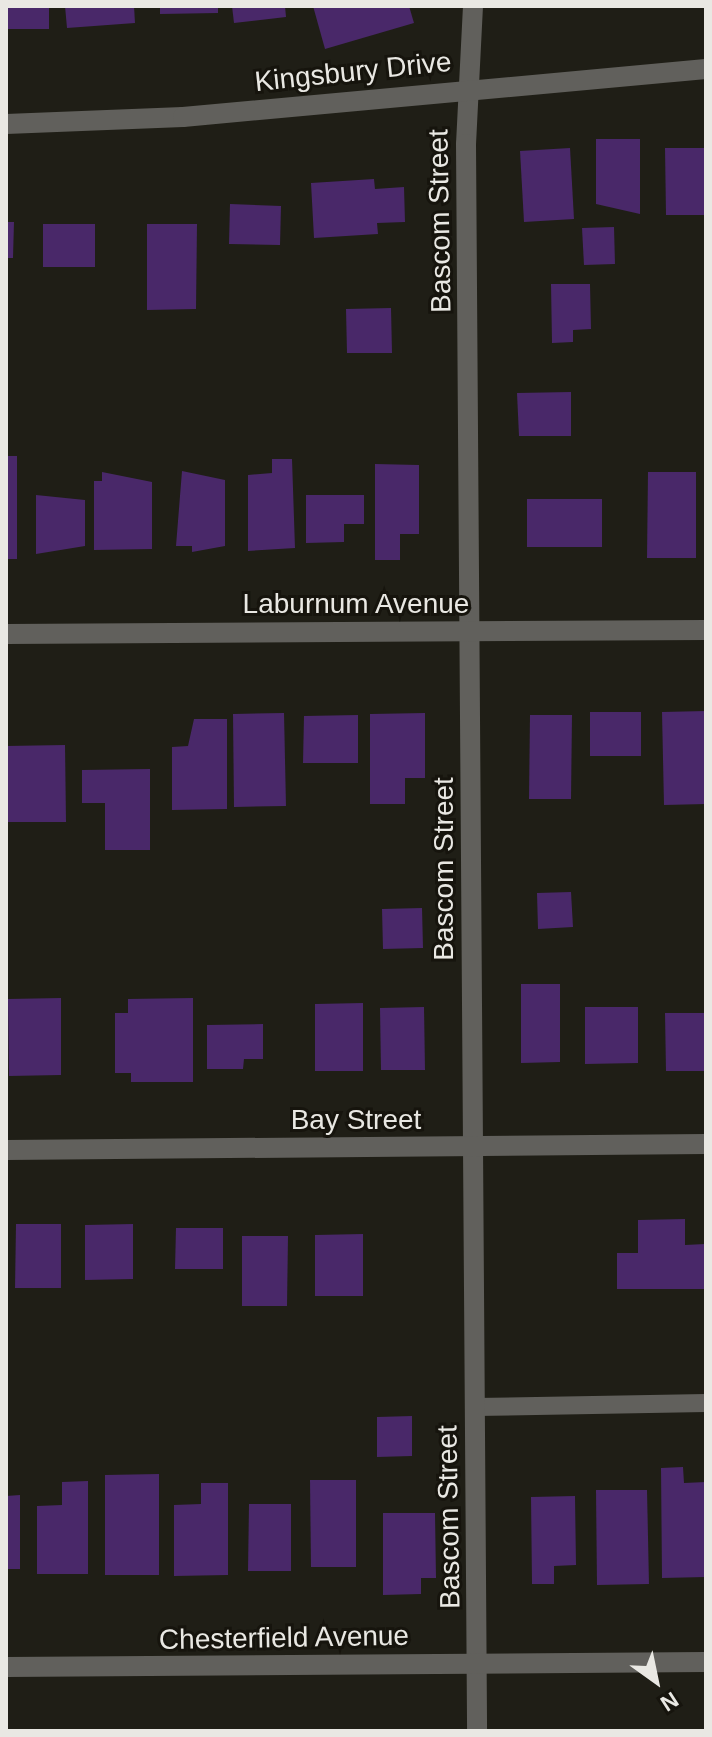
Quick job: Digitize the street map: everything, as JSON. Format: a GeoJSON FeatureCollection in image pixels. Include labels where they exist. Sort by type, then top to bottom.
{"type":"FeatureCollection","features":[{"type":"Feature","properties":{"kind":"street","name":"Bascom Street"},"geometry":{"type":"LineString","coordinates":[[473,6],[468,88],[477,1731]]}},
{"type":"Feature","properties":{"kind":"street","name":"Kingsbury Drive"},"geometry":{"type":"LineString","coordinates":[[6,124],[183,117],[468,88],[706,69]]}},
{"type":"Feature","properties":{"kind":"street","name":"Laburnum Avenue"},"geometry":{"type":"LineString","coordinates":[[6,634],[706,630]]}},
{"type":"Feature","properties":{"kind":"street","name":"Bay Street"},"geometry":{"type":"LineString","coordinates":[[6,1150],[706,1144]]}},
{"type":"Feature","properties":{"kind":"street","name":"Chesterfield Avenue"},"geometry":{"type":"LineString","coordinates":[[6,1667],[706,1662]]}},
{"type":"Feature","properties":{"kind":"lane"},"geometry":{"type":"LineString","coordinates":[[475,1407],[706,1403]]}},
{"type":"Feature","properties":{"kind":"building"},"geometry":{"type":"Polygon","coordinates":[[[8,6],[49,6],[49,29],[8,29],[8,6]]]}},
{"type":"Feature","properties":{"kind":"building"},"geometry":{"type":"Polygon","coordinates":[[[65,6],[134,6],[135,23],[67,28],[65,6]]]}},
{"type":"Feature","properties":{"kind":"building"},"geometry":{"type":"Polygon","coordinates":[[[160,6],[218,6],[218,13],[160,14],[160,6]]]}},
{"type":"Feature","properties":{"kind":"building"},"geometry":{"type":"Polygon","coordinates":[[[232,6],[285,6],[286,17],[234,23],[232,6]]]}},
{"type":"Feature","properties":{"kind":"building"},"geometry":{"type":"Polygon","coordinates":[[[313,6],[409,6],[414,23],[325,49],[313,6]]]}},
{"type":"Feature","properties":{"kind":"building"},"geometry":{"type":"Polygon","coordinates":[[[596,139],[640,139],[640,214],[596,204],[596,139]]]}},
{"type":"Feature","properties":{"kind":"building"},"geometry":{"type":"Polygon","coordinates":[[[570,148],[574,219],[524,222],[520,151],[570,148]]]}},
{"type":"Feature","properties":{"kind":"building"},"geometry":{"type":"Polygon","coordinates":[[[665,148],[706,148],[706,215],[666,215],[665,148]]]}},
{"type":"Feature","properties":{"kind":"building"},"geometry":{"type":"Polygon","coordinates":[[[374,179],[375,189],[404,187],[405,222],[377,223],[378,234],[314,238],[311,183],[374,179]]]}},
{"type":"Feature","properties":{"kind":"building"},"geometry":{"type":"Polygon","coordinates":[[[230,204],[281,206],[280,245],[229,244],[230,204]]]}},
{"type":"Feature","properties":{"kind":"building"},"geometry":{"type":"Polygon","coordinates":[[[6,222],[14,222],[13,258],[6,258],[6,222]]]}},
{"type":"Feature","properties":{"kind":"building"},"geometry":{"type":"Polygon","coordinates":[[[43,224],[95,224],[95,267],[43,267],[43,224]]]}},
{"type":"Feature","properties":{"kind":"building"},"geometry":{"type":"Polygon","coordinates":[[[147,224],[197,224],[196,309],[147,310],[147,224]]]}},
{"type":"Feature","properties":{"kind":"building"},"geometry":{"type":"Polygon","coordinates":[[[614,227],[615,264],[584,265],[582,228],[614,227]]]}},
{"type":"Feature","properties":{"kind":"building"},"geometry":{"type":"Polygon","coordinates":[[[551,284],[590,284],[591,329],[573,330],[573,342],[552,343],[551,284]]]}},
{"type":"Feature","properties":{"kind":"building"},"geometry":{"type":"Polygon","coordinates":[[[391,308],[392,353],[347,353],[346,309],[391,308]]]}},
{"type":"Feature","properties":{"kind":"building"},"geometry":{"type":"Polygon","coordinates":[[[571,392],[571,436],[519,436],[517,393],[571,392]]]}},
{"type":"Feature","properties":{"kind":"building"},"geometry":{"type":"Polygon","coordinates":[[[6,456],[17,456],[17,559],[6,559],[6,456]]]}},
{"type":"Feature","properties":{"kind":"building"},"geometry":{"type":"Polygon","coordinates":[[[272,459],[292,459],[295,548],[248,551],[248,475],[272,473],[272,459]]]}},
{"type":"Feature","properties":{"kind":"building"},"geometry":{"type":"Polygon","coordinates":[[[375,464],[419,465],[419,534],[400,534],[400,560],[375,560],[375,464]]]}},
{"type":"Feature","properties":{"kind":"building"},"geometry":{"type":"Polygon","coordinates":[[[182,471],[225,480],[225,546],[192,552],[192,546],[176,546],[182,471]]]}},
{"type":"Feature","properties":{"kind":"building"},"geometry":{"type":"Polygon","coordinates":[[[102,472],[152,482],[152,549],[94,550],[94,481],[102,481],[102,472]]]}},
{"type":"Feature","properties":{"kind":"building"},"geometry":{"type":"Polygon","coordinates":[[[648,472],[696,472],[696,558],[647,558],[648,472]]]}},
{"type":"Feature","properties":{"kind":"building"},"geometry":{"type":"Polygon","coordinates":[[[36,495],[85,500],[85,546],[36,554],[36,495]]]}},
{"type":"Feature","properties":{"kind":"building"},"geometry":{"type":"Polygon","coordinates":[[[306,495],[364,495],[364,524],[344,524],[344,542],[306,543],[306,495]]]}},
{"type":"Feature","properties":{"kind":"building"},"geometry":{"type":"Polygon","coordinates":[[[527,499],[602,499],[602,547],[527,547],[527,499]]]}},
{"type":"Feature","properties":{"kind":"building"},"geometry":{"type":"Polygon","coordinates":[[[706,711],[706,804],[664,805],[662,712],[706,711]]]}},
{"type":"Feature","properties":{"kind":"building"},"geometry":{"type":"Polygon","coordinates":[[[590,712],[641,712],[641,756],[590,756],[590,712]]]}},
{"type":"Feature","properties":{"kind":"building"},"geometry":{"type":"Polygon","coordinates":[[[284,713],[286,806],[234,807],[233,714],[284,713]]]}},
{"type":"Feature","properties":{"kind":"building"},"geometry":{"type":"Polygon","coordinates":[[[425,713],[425,778],[405,778],[405,804],[370,804],[370,714],[425,713]]]}},
{"type":"Feature","properties":{"kind":"building"},"geometry":{"type":"Polygon","coordinates":[[[358,715],[358,763],[303,763],[304,716],[358,715]]]}},
{"type":"Feature","properties":{"kind":"building"},"geometry":{"type":"Polygon","coordinates":[[[530,715],[572,715],[571,799],[529,799],[530,715]]]}},
{"type":"Feature","properties":{"kind":"building"},"geometry":{"type":"Polygon","coordinates":[[[194,719],[227,719],[227,809],[172,810],[172,747],[188,746],[194,719]]]}},
{"type":"Feature","properties":{"kind":"building"},"geometry":{"type":"Polygon","coordinates":[[[65,745],[66,822],[6,822],[6,746],[65,745]]]}},
{"type":"Feature","properties":{"kind":"building"},"geometry":{"type":"Polygon","coordinates":[[[150,769],[150,850],[105,850],[105,803],[82,803],[82,770],[150,769]]]}},
{"type":"Feature","properties":{"kind":"building"},"geometry":{"type":"Polygon","coordinates":[[[571,892],[573,927],[538,929],[537,893],[571,892]]]}},
{"type":"Feature","properties":{"kind":"building"},"geometry":{"type":"Polygon","coordinates":[[[422,908],[423,948],[383,949],[382,909],[422,908]]]}},
{"type":"Feature","properties":{"kind":"building"},"geometry":{"type":"Polygon","coordinates":[[[521,984],[560,984],[560,1062],[521,1063],[521,984]]]}},
{"type":"Feature","properties":{"kind":"building"},"geometry":{"type":"Polygon","coordinates":[[[61,998],[61,1075],[9,1076],[8,999],[61,998]]]}},
{"type":"Feature","properties":{"kind":"building"},"geometry":{"type":"Polygon","coordinates":[[[193,998],[193,1082],[131,1082],[131,1073],[115,1073],[115,1013],[128,1013],[128,999],[193,998]]]}},
{"type":"Feature","properties":{"kind":"building"},"geometry":{"type":"Polygon","coordinates":[[[363,1003],[363,1071],[315,1071],[315,1004],[363,1003]]]}},
{"type":"Feature","properties":{"kind":"building"},"geometry":{"type":"Polygon","coordinates":[[[424,1007],[425,1070],[381,1070],[380,1008],[424,1007]]]}},
{"type":"Feature","properties":{"kind":"building"},"geometry":{"type":"Polygon","coordinates":[[[585,1007],[638,1007],[638,1063],[585,1064],[585,1007]]]}},
{"type":"Feature","properties":{"kind":"building"},"geometry":{"type":"Polygon","coordinates":[[[665,1013],[706,1013],[706,1071],[666,1071],[665,1013]]]}},
{"type":"Feature","properties":{"kind":"building"},"geometry":{"type":"Polygon","coordinates":[[[263,1024],[263,1059],[244,1059],[243,1069],[207,1069],[207,1025],[263,1024]]]}},
{"type":"Feature","properties":{"kind":"building"},"geometry":{"type":"Polygon","coordinates":[[[685,1219],[685,1245],[705,1244],[705,1289],[617,1289],[617,1253],[638,1253],[638,1220],[685,1219]]]}},
{"type":"Feature","properties":{"kind":"building"},"geometry":{"type":"Polygon","coordinates":[[[16,1224],[61,1224],[61,1288],[15,1288],[16,1224]]]}},
{"type":"Feature","properties":{"kind":"building"},"geometry":{"type":"Polygon","coordinates":[[[133,1224],[133,1279],[85,1280],[85,1225],[133,1224]]]}},
{"type":"Feature","properties":{"kind":"building"},"geometry":{"type":"Polygon","coordinates":[[[176,1228],[223,1228],[223,1269],[175,1269],[176,1228]]]}},
{"type":"Feature","properties":{"kind":"building"},"geometry":{"type":"Polygon","coordinates":[[[363,1234],[363,1296],[315,1296],[315,1235],[363,1234]]]}},
{"type":"Feature","properties":{"kind":"building"},"geometry":{"type":"Polygon","coordinates":[[[242,1236],[288,1236],[287,1306],[242,1306],[242,1236]]]}},
{"type":"Feature","properties":{"kind":"building"},"geometry":{"type":"Polygon","coordinates":[[[412,1416],[412,1456],[377,1457],[377,1417],[412,1416]]]}},
{"type":"Feature","properties":{"kind":"building"},"geometry":{"type":"Polygon","coordinates":[[[683,1467],[684,1483],[706,1482],[706,1577],[662,1578],[661,1468],[683,1467]]]}},
{"type":"Feature","properties":{"kind":"building"},"geometry":{"type":"Polygon","coordinates":[[[159,1474],[159,1575],[105,1575],[105,1475],[159,1474]]]}},
{"type":"Feature","properties":{"kind":"building"},"geometry":{"type":"Polygon","coordinates":[[[310,1480],[356,1480],[356,1567],[311,1567],[310,1480]]]}},
{"type":"Feature","properties":{"kind":"building"},"geometry":{"type":"Polygon","coordinates":[[[88,1481],[88,1574],[37,1574],[37,1506],[62,1505],[62,1482],[88,1481]]]}},
{"type":"Feature","properties":{"kind":"building"},"geometry":{"type":"Polygon","coordinates":[[[201,1483],[228,1483],[228,1575],[174,1576],[174,1505],[201,1504],[201,1483]]]}},
{"type":"Feature","properties":{"kind":"building"},"geometry":{"type":"Polygon","coordinates":[[[596,1490],[647,1490],[649,1584],[597,1585],[596,1490]]]}},
{"type":"Feature","properties":{"kind":"building"},"geometry":{"type":"Polygon","coordinates":[[[20,1495],[20,1569],[6,1569],[6,1496],[20,1495]]]}},
{"type":"Feature","properties":{"kind":"building"},"geometry":{"type":"Polygon","coordinates":[[[575,1496],[576,1565],[554,1566],[554,1584],[532,1584],[531,1497],[575,1496]]]}},
{"type":"Feature","properties":{"kind":"building"},"geometry":{"type":"Polygon","coordinates":[[[249,1504],[291,1504],[291,1571],[248,1571],[249,1504]]]}},
{"type":"Feature","properties":{"kind":"building"},"geometry":{"type":"Polygon","coordinates":[[[383,1513],[435,1513],[436,1578],[421,1578],[421,1594],[383,1595],[383,1513]]]}}]}
